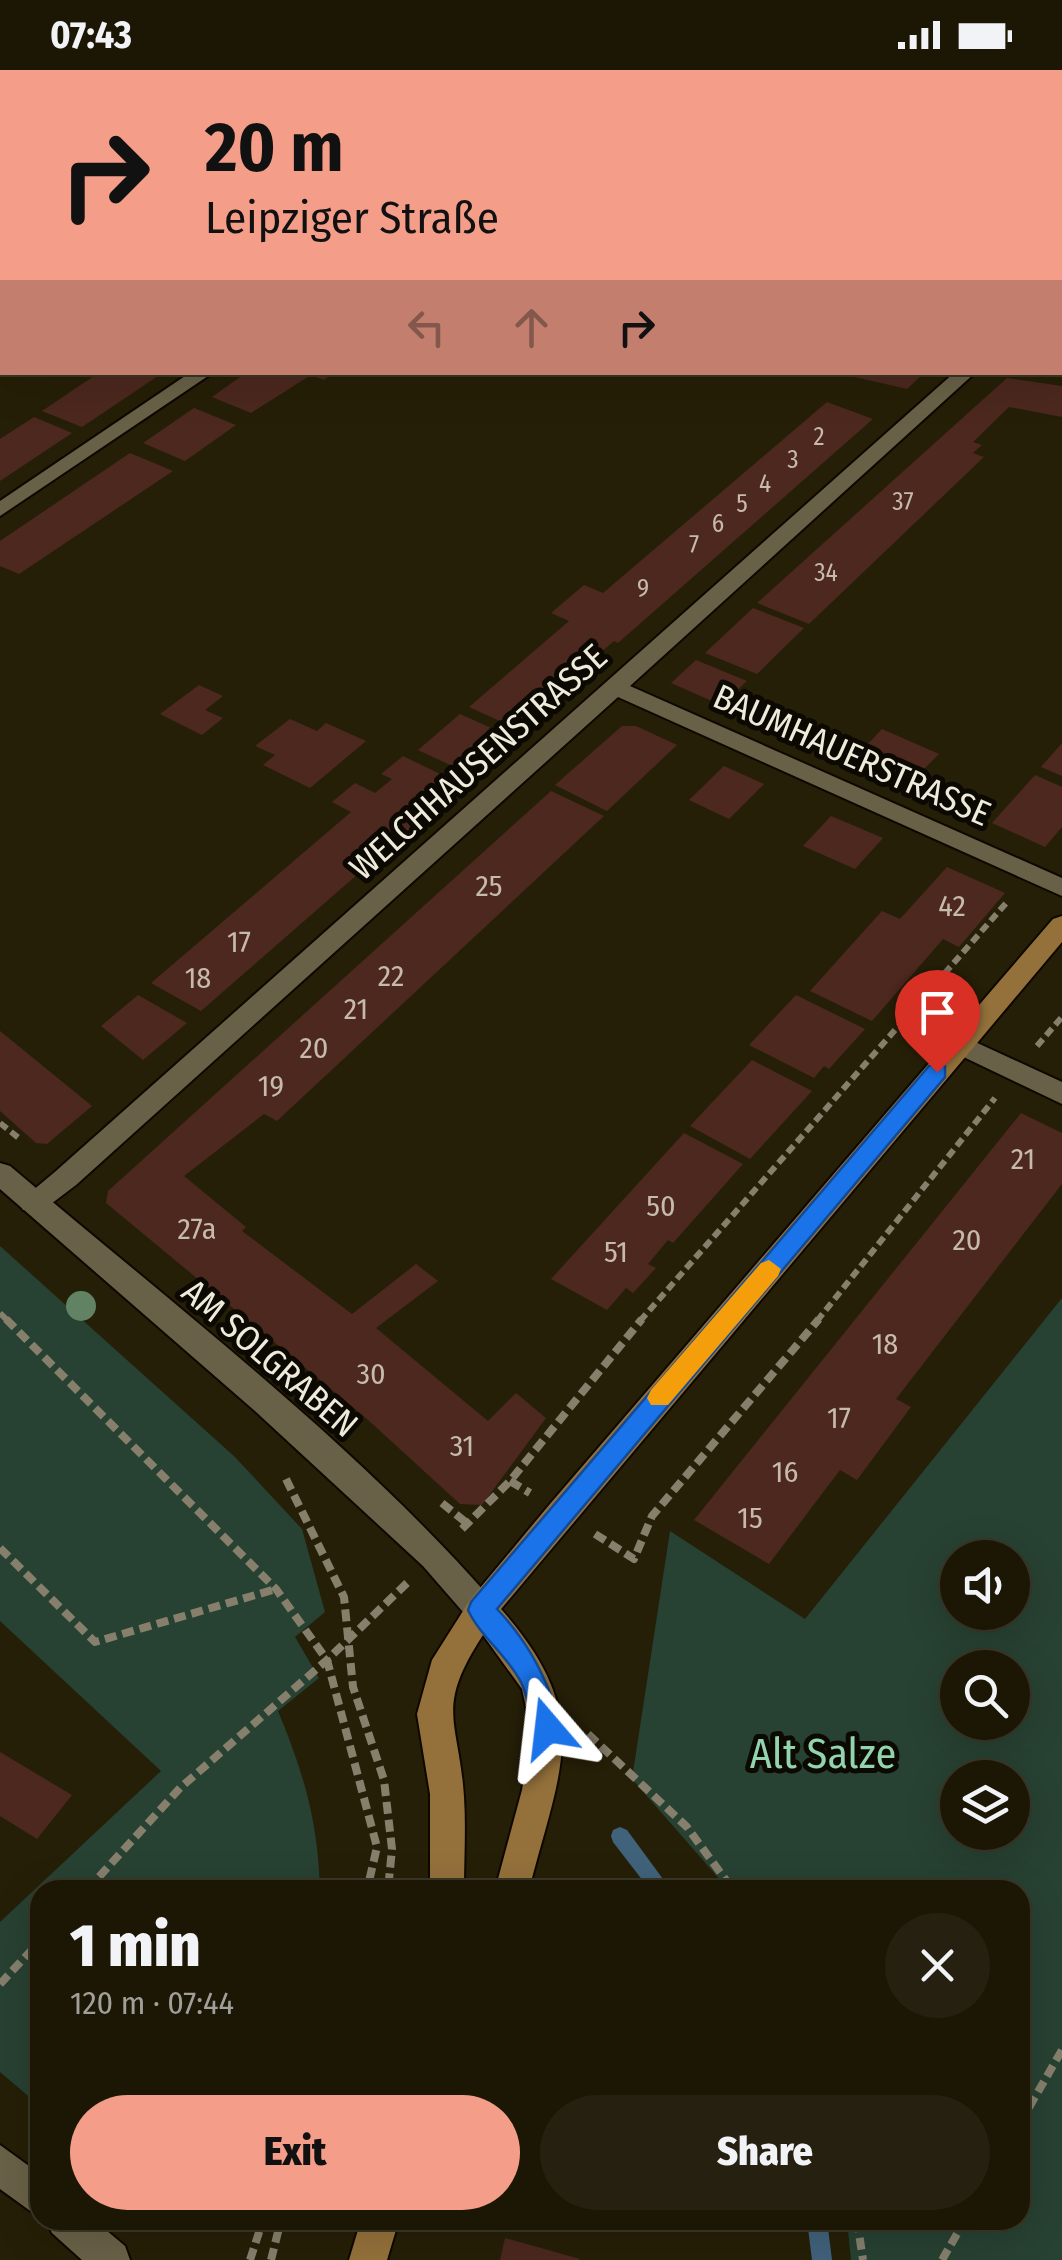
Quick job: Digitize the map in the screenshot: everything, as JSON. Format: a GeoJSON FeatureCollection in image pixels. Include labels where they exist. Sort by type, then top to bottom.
{"type":"FeatureCollection","features":[{"type":"Feature","properties":{"kind":"main road"},"geometry":{"type":"LineString","coordinates":[[446,1880],[447,1794],[432,1714],[448,1660],[481,1610],[1062,925]]}},
{"type":"Feature","properties":{"kind":"main road"},"geometry":{"type":"LineString","coordinates":[[481,1610],[507,1638],[534,1679],[548,1728],[514,1880]]}},
{"type":"Feature","properties":{"kind":"main road"},"geometry":{"type":"LineString","coordinates":[[368,2260],[377,2230]]}},
{"type":"Feature","properties":{"kind":"street"},"geometry":{"type":"LineString","coordinates":[[0,510],[202,375]]}},
{"type":"Feature","properties":{"kind":"street","name":"WELCHHAUSENSTRASSE"},"geometry":{"type":"LineString","coordinates":[[34,1202],[66,1178],[964,375]]}},
{"type":"Feature","properties":{"kind":"street","name":"BAUMHAUERSTRASSE"},"geometry":{"type":"LineString","coordinates":[[614,687],[1062,888]]}},
{"type":"Feature","properties":{"kind":"street"},"geometry":{"type":"LineString","coordinates":[[960,1044],[1062,1094]]}},
{"type":"Feature","properties":{"kind":"street","name":"AM SOLGRABEN"},"geometry":{"type":"LineString","coordinates":[[0,1173],[266,1402],[434,1556],[481,1610]]}},
{"type":"Feature","properties":{"kind":"street"},"geometry":{"type":"LineString","coordinates":[[0,2164],[30,2190]]}},
{"type":"Feature","properties":{"kind":"street"},"geometry":{"type":"LineString","coordinates":[[76,2230],[111,2260]]}},
{"type":"Feature","properties":{"kind":"path"},"geometry":{"type":"LineString","coordinates":[[96,1880],[180,1788],[327,1660],[510,1480],[628,1335],[999,909],[1035,876]]}},
{"type":"Feature","properties":{"kind":"path"},"geometry":{"type":"LineString","coordinates":[[634,1559],[652,1516],[818,1320],[1062,1016]]}},
{"type":"Feature","properties":{"kind":"path"},"geometry":{"type":"LineString","coordinates":[[0,1313],[276,1588],[327,1660],[377,1847],[369,1880]]}},
{"type":"Feature","properties":{"kind":"path"},"geometry":{"type":"LineString","coordinates":[[280,1472],[308,1517],[344,1597],[351,1633],[345,1643],[353,1688],[384,1780],[392,1848],[389,1880]]}},
{"type":"Feature","properties":{"kind":"path"},"geometry":{"type":"LineString","coordinates":[[0,1548],[95,1642],[276,1588]]}},
{"type":"Feature","properties":{"kind":"path"},"geometry":{"type":"LineString","coordinates":[[534,1679],[687,1827],[727,1880]]}},
{"type":"Feature","properties":{"kind":"path"},"geometry":{"type":"LineString","coordinates":[[0,1984],[30,1952]]}},
{"type":"Feature","properties":{"kind":"path"},"geometry":{"type":"LineString","coordinates":[[1030,2106],[1062,2050]]}},
{"type":"Feature","properties":{"kind":"path"},"geometry":{"type":"LineString","coordinates":[[250,2260],[259,2230]]}},
{"type":"Feature","properties":{"kind":"path"},"geometry":{"type":"LineString","coordinates":[[270,2260],[278,2230]]}},
{"type":"Feature","properties":{"kind":"path"},"geometry":{"type":"LineString","coordinates":[[858,2230],[863,2260]]}},
{"type":"Feature","properties":{"kind":"path"},"geometry":{"type":"LineString","coordinates":[[942,2260],[959,2230]]}},
{"type":"Feature","properties":{"kind":"green space"},"geometry":{"type":"Polygon","coordinates":[[[0,1246],[235,1457],[302,1529],[325,1612],[295,1637],[319,1678],[278,1711],[308,1798],[319,1880],[45,1880],[161,1771],[0,1621],[0,1246]]]}},
{"type":"Feature","properties":{"kind":"green space","name":"Alt Salze"},"geometry":{"type":"Polygon","coordinates":[[[1062,1298],[1062,2260],[851,2260],[848,2230],[1030,2230],[1030,1880],[720,1880],[632,1779],[670,1531],[805,1619],[1062,1298]]]}},
{"type":"Feature","properties":{"kind":"green space"},"geometry":{"type":"Polygon","coordinates":[[[30,1894],[30,2098],[0,2072],[0,1922],[30,1894]]]}},
{"type":"Feature","properties":{"kind":"building"},"geometry":{"type":"Polygon","coordinates":[[[96,375],[160,375],[82,427],[42,411],[96,375]]]}},
{"type":"Feature","properties":{"kind":"building"},"geometry":{"type":"Polygon","coordinates":[[[243,375],[311,375],[251,413],[212,397],[243,375]]]}},
{"type":"Feature","properties":{"kind":"building"},"geometry":{"type":"Polygon","coordinates":[[[846,375],[922,375],[907,389],[846,375]]]}},
{"type":"Feature","properties":{"kind":"building"},"geometry":{"type":"Polygon","coordinates":[[[1007,378],[1062,386],[1062,417],[1009,407],[973,442],[982,445],[973,453],[984,457],[809,624],[757,603],[1007,378]]]}},
{"type":"Feature","properties":{"kind":"building"},"geometry":{"type":"Polygon","coordinates":[[[827,402],[873,419],[618,643],[614,641],[585,666],[590,668],[519,730],[469,707],[569,621],[551,613],[584,585],[603,593],[827,402]]]}},
{"type":"Feature","properties":{"kind":"building"},"geometry":{"type":"Polygon","coordinates":[[[194,408],[236,425],[185,461],[143,443],[194,408]]]}},
{"type":"Feature","properties":{"kind":"building"},"geometry":{"type":"Polygon","coordinates":[[[34,417],[72,433],[0,481],[0,439],[34,417]]]}},
{"type":"Feature","properties":{"kind":"building"},"geometry":{"type":"Polygon","coordinates":[[[130,453],[173,471],[19,574],[0,566],[0,541],[130,453]]]}},
{"type":"Feature","properties":{"kind":"building"},"geometry":{"type":"Polygon","coordinates":[[[753,608],[804,628],[757,674],[705,653],[753,608]]]}},
{"type":"Feature","properties":{"kind":"building"},"geometry":{"type":"Polygon","coordinates":[[[696,660],[747,681],[721,705],[671,683],[696,660]]]}},
{"type":"Feature","properties":{"kind":"building"},"geometry":{"type":"Polygon","coordinates":[[[199,685],[223,696],[205,710],[223,718],[202,735],[160,714],[199,685]]]}},
{"type":"Feature","properties":{"kind":"building"},"geometry":{"type":"Polygon","coordinates":[[[460,714],[509,736],[467,773],[418,750],[460,714]]]}},
{"type":"Feature","properties":{"kind":"building"},"geometry":{"type":"Polygon","coordinates":[[[290,719],[317,731],[326,723],[366,741],[310,788],[263,765],[275,755],[255,746],[290,719]]]}},
{"type":"Feature","properties":{"kind":"building"},"geometry":{"type":"Polygon","coordinates":[[[622,726],[636,726],[677,745],[607,811],[555,785],[622,726]]]}},
{"type":"Feature","properties":{"kind":"building"},"geometry":{"type":"Polygon","coordinates":[[[882,729],[939,754],[908,785],[852,761],[882,729]]]}},
{"type":"Feature","properties":{"kind":"building"},"geometry":{"type":"Polygon","coordinates":[[[1062,743],[1062,776],[1041,767],[1062,743]]]}},
{"type":"Feature","properties":{"kind":"building"},"geometry":{"type":"Polygon","coordinates":[[[403,756],[461,784],[201,1011],[151,983],[351,812],[332,802],[355,783],[375,793],[392,779],[381,774],[403,756]]]}},
{"type":"Feature","properties":{"kind":"building"},"geometry":{"type":"Polygon","coordinates":[[[724,766],[764,784],[729,819],[689,800],[724,766]]]}},
{"type":"Feature","properties":{"kind":"building"},"geometry":{"type":"Polygon","coordinates":[[[1035,775],[1062,787],[1062,827],[1045,847],[992,823],[1035,775]]]}},
{"type":"Feature","properties":{"kind":"building"},"geometry":{"type":"Polygon","coordinates":[[[551,791],[604,816],[277,1121],[264,1114],[184,1176],[246,1227],[242,1231],[352,1314],[416,1264],[438,1281],[376,1328],[488,1421],[516,1393],[546,1418],[482,1505],[460,1504],[367,1419],[106,1203],[108,1191],[551,791]]]}},
{"type":"Feature","properties":{"kind":"building"},"geometry":{"type":"Polygon","coordinates":[[[831,816],[883,838],[855,869],[803,846],[831,816]]]}},
{"type":"Feature","properties":{"kind":"building"},"geometry":{"type":"Polygon","coordinates":[[[947,867],[1005,893],[959,947],[943,939],[872,1021],[810,991],[882,911],[900,919],[947,867]]]}},
{"type":"Feature","properties":{"kind":"building"},"geometry":{"type":"Polygon","coordinates":[[[138,995],[187,1023],[143,1060],[101,1026],[138,995]]]}},
{"type":"Feature","properties":{"kind":"building"},"geometry":{"type":"Polygon","coordinates":[[[796,995],[865,1029],[829,1069],[824,1066],[814,1078],[749,1045],[796,995]]]}},
{"type":"Feature","properties":{"kind":"building"},"geometry":{"type":"Polygon","coordinates":[[[0,1031],[92,1106],[47,1144],[36,1143],[0,1111],[0,1031]]]}},
{"type":"Feature","properties":{"kind":"building"},"geometry":{"type":"Polygon","coordinates":[[[752,1060],[812,1091],[750,1159],[690,1126],[752,1060]]]}},
{"type":"Feature","properties":{"kind":"building"},"geometry":{"type":"Polygon","coordinates":[[[1021,1113],[1062,1133],[1062,1184],[896,1399],[911,1407],[857,1480],[840,1470],[769,1564],[694,1520],[1021,1113]]]}},
{"type":"Feature","properties":{"kind":"building"},"geometry":{"type":"Polygon","coordinates":[[[684,1133],[743,1164],[673,1243],[668,1240],[648,1264],[656,1268],[633,1293],[626,1288],[607,1310],[551,1279],[684,1133]]]}},
{"type":"Feature","properties":{"kind":"building"},"geometry":{"type":"Polygon","coordinates":[[[0,1752],[72,1795],[37,1839],[0,1816],[0,1752]]]}},
{"type":"Feature","properties":{"kind":"building"},"geometry":{"type":"Polygon","coordinates":[[[505,2238],[580,2259],[500,2260],[505,2238]]]}},
{"type":"Feature","properties":{"kind":"waterway"},"geometry":{"type":"LineString","coordinates":[[620,1836],[654,1880]]}},
{"type":"Feature","properties":{"kind":"waterway"},"geometry":{"type":"LineString","coordinates":[[818,2230],[822,2260]]}},
{"type":"Feature","properties":{"kind":"slow traffic"},"geometry":{"type":"LineString","coordinates":[[660,1398],[769,1269]]}},
{"type":"Feature","properties":{"kind":"route"},"geometry":{"type":"LineString","coordinates":[[548,1728],[534,1679],[507,1638],[481,1610],[937,1072]]}}]}
